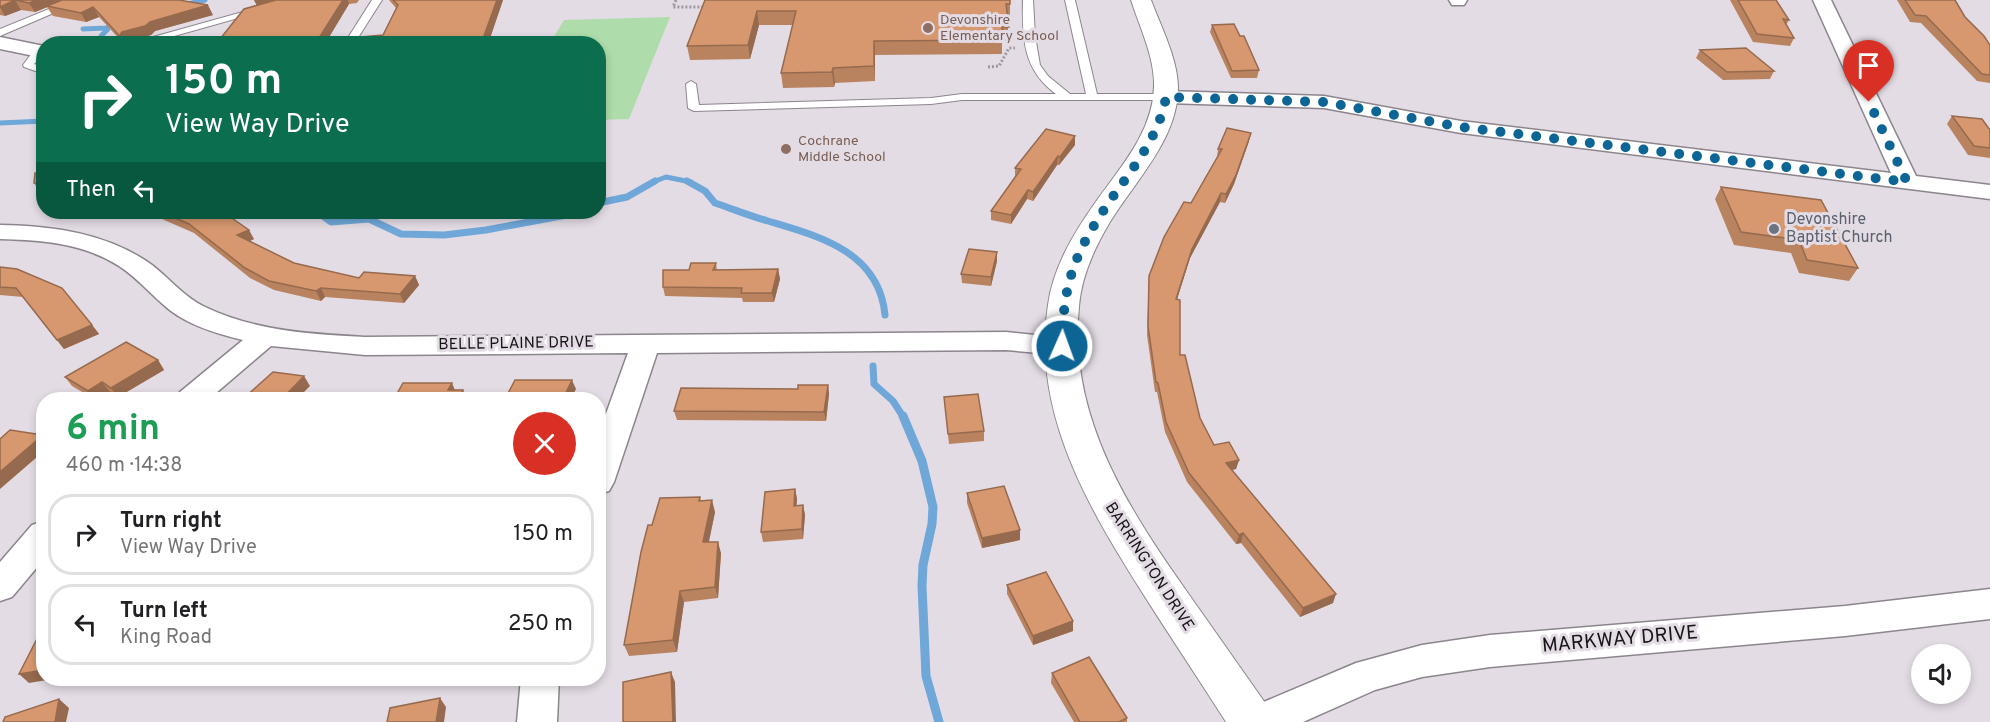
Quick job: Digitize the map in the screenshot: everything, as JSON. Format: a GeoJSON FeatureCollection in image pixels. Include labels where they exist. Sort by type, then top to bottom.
{"type":"FeatureCollection","features":[{"type":"Feature","properties":{"kind":"street","name":"BARRINGTON DRIVE"},"geometry":{"type":"LineString","coordinates":[[1141,0],[1161,61],[1166,97],[1158,123],[1143,151],[1095,223],[1076,258],[1063,308],[1062,365],[1077,436],[1096,481],[1120,527],[1252,722]]}},
{"type":"Feature","properties":{"kind":"street"},"geometry":{"type":"LineString","coordinates":[[1822,0],[1907,182]]}},
{"type":"Feature","properties":{"kind":"street"},"geometry":{"type":"LineString","coordinates":[[0,43],[36,50]]}},
{"type":"Feature","properties":{"kind":"street"},"geometry":{"type":"LineString","coordinates":[[1166,97],[1324,102],[1461,127],[1990,192]]}},
{"type":"Feature","properties":{"kind":"street","name":"BELLE PLAINE DRIVE"},"geometry":{"type":"LineString","coordinates":[[0,232],[42,234],[106,248],[123,256],[144,272],[180,306],[229,328],[263,338],[309,344],[365,346],[1006,341],[1062,346]]}},
{"type":"Feature","properties":{"kind":"street"},"geometry":{"type":"LineString","coordinates":[[198,392],[263,338]]}},
{"type":"Feature","properties":{"kind":"street"},"geometry":{"type":"LineString","coordinates":[[606,459],[646,343]]}},
{"type":"Feature","properties":{"kind":"street"},"geometry":{"type":"LineString","coordinates":[[0,587],[36,544]]}},
{"type":"Feature","properties":{"kind":"street","name":"MARKWAY DRIVE"},"geometry":{"type":"LineString","coordinates":[[1261,722],[1369,675],[1422,661],[1490,651],[1845,621],[1990,604]]}},
{"type":"Feature","properties":{"kind":"street"},"geometry":{"type":"LineString","coordinates":[[537,722],[539,686]]}},
{"type":"Feature","properties":{"kind":"lane"},"geometry":{"type":"LineString","coordinates":[[0,33],[79,0]]}},
{"type":"Feature","properties":{"kind":"lane"},"geometry":{"type":"LineString","coordinates":[[163,36],[297,0]]}},
{"type":"Feature","properties":{"kind":"lane"},"geometry":{"type":"LineString","coordinates":[[354,36],[377,0]]}},
{"type":"Feature","properties":{"kind":"lane"},"geometry":{"type":"LineString","coordinates":[[1029,0],[1027,17],[1038,70],[1046,81],[1067,97]]}},
{"type":"Feature","properties":{"kind":"lane"},"geometry":{"type":"LineString","coordinates":[[1070,0],[1092,95]]}},
{"type":"Feature","properties":{"kind":"lane"},"geometry":{"type":"LineString","coordinates":[[36,56],[28,65],[36,68]]}},
{"type":"Feature","properties":{"kind":"lane"},"geometry":{"type":"LineString","coordinates":[[691,84],[694,108],[931,101],[962,98],[1092,95],[1166,97]]}},
{"type":"Feature","properties":{"kind":"path"},"geometry":{"type":"LineString","coordinates":[[676,0],[673,7],[713,7]]}},
{"type":"Feature","properties":{"kind":"path"},"geometry":{"type":"LineString","coordinates":[[988,67],[999,66],[1009,48],[1020,47]]}},
{"type":"Feature","properties":{"kind":"green space"},"geometry":{"type":"Polygon","coordinates":[[[670,17],[629,119],[606,120],[606,36],[554,36],[564,20],[670,17]]]}},
{"type":"Feature","properties":{"kind":"building"},"geometry":{"type":"Polygon","coordinates":[[[0,0],[15,0],[0,7],[0,0]]]}},
{"type":"Feature","properties":{"kind":"building"},"geometry":{"type":"Polygon","coordinates":[[[15,0],[37,0],[29,3],[15,0]]]}},
{"type":"Feature","properties":{"kind":"building"},"geometry":{"type":"Polygon","coordinates":[[[62,0],[179,0],[208,5],[150,22],[145,26],[122,32],[121,36],[120,36],[93,7],[81,13],[47,6],[62,0]]]}},
{"type":"Feature","properties":{"kind":"building"},"geometry":{"type":"Polygon","coordinates":[[[276,0],[343,0],[320,36],[222,36],[244,9],[276,0]]]}},
{"type":"Feature","properties":{"kind":"building"},"geometry":{"type":"Polygon","coordinates":[[[393,0],[497,0],[484,36],[372,36],[383,35],[398,5],[393,0]]]}},
{"type":"Feature","properties":{"kind":"building"},"geometry":{"type":"Polygon","coordinates":[[[705,0],[1010,0],[1010,4],[1006,4],[1009,27],[1002,27],[1002,40],[874,41],[874,66],[833,68],[832,72],[781,73],[796,11],[757,11],[748,45],[687,46],[705,0]]]}},
{"type":"Feature","properties":{"kind":"building"},"geometry":{"type":"Polygon","coordinates":[[[1738,0],[1776,0],[1789,20],[1783,19],[1794,38],[1757,34],[1738,0]]]}},
{"type":"Feature","properties":{"kind":"building"},"geometry":{"type":"Polygon","coordinates":[[[1905,0],[1955,0],[1965,17],[1990,45],[1990,75],[1982,74],[1926,16],[1915,15],[1905,0]]]}},
{"type":"Feature","properties":{"kind":"building"},"geometry":{"type":"Polygon","coordinates":[[[1234,24],[1240,36],[1244,36],[1259,70],[1232,71],[1212,25],[1234,24]]]}},
{"type":"Feature","properties":{"kind":"building"},"geometry":{"type":"Polygon","coordinates":[[[1746,48],[1774,71],[1727,72],[1700,50],[1746,48]]]}},
{"type":"Feature","properties":{"kind":"building"},"geometry":{"type":"Polygon","coordinates":[[[1952,116],[1982,119],[1990,130],[1990,148],[1974,146],[1952,116]]]}},
{"type":"Feature","properties":{"kind":"building"},"geometry":{"type":"Polygon","coordinates":[[[1227,128],[1251,133],[1236,175],[1226,194],[1221,193],[1192,249],[1176,299],[1180,300],[1180,355],[1185,355],[1200,418],[1214,445],[1229,442],[1239,460],[1226,463],[1336,594],[1303,608],[1243,533],[1239,535],[1189,473],[1166,422],[1156,382],[1148,326],[1149,276],[1164,237],[1184,202],[1191,203],[1222,149],[1218,149],[1227,128]]]}},
{"type":"Feature","properties":{"kind":"building"},"geometry":{"type":"Polygon","coordinates":[[[1046,129],[1075,136],[1033,192],[1028,190],[1011,215],[991,211],[1021,169],[1015,168],[1046,129]]]}},
{"type":"Feature","properties":{"kind":"building"},"geometry":{"type":"Polygon","coordinates":[[[1721,187],[1821,200],[1858,268],[1807,260],[1799,240],[1741,232],[1721,187]]]}},
{"type":"Feature","properties":{"kind":"building"},"geometry":{"type":"Polygon","coordinates":[[[177,219],[233,219],[249,230],[237,235],[294,263],[359,278],[364,272],[415,276],[400,294],[321,288],[316,291],[269,281],[245,268],[189,224],[177,219]]]}},
{"type":"Feature","properties":{"kind":"building"},"geometry":{"type":"Polygon","coordinates":[[[969,249],[997,252],[991,277],[961,274],[969,249]]]}},
{"type":"Feature","properties":{"kind":"building"},"geometry":{"type":"Polygon","coordinates":[[[691,263],[716,263],[713,270],[778,269],[772,293],[741,293],[742,288],[663,287],[663,270],[689,270],[691,263]]]}},
{"type":"Feature","properties":{"kind":"building"},"geometry":{"type":"Polygon","coordinates":[[[0,267],[17,269],[62,288],[92,325],[57,340],[16,288],[0,287],[0,267]]]}},
{"type":"Feature","properties":{"kind":"building"},"geometry":{"type":"Polygon","coordinates":[[[126,342],[158,360],[111,388],[102,382],[88,391],[65,377],[126,342]]]}},
{"type":"Feature","properties":{"kind":"building"},"geometry":{"type":"Polygon","coordinates":[[[273,372],[304,376],[289,392],[251,392],[273,372]]]}},
{"type":"Feature","properties":{"kind":"building"},"geometry":{"type":"Polygon","coordinates":[[[515,380],[572,380],[566,392],[509,392],[515,380]]]}},
{"type":"Feature","properties":{"kind":"building"},"geometry":{"type":"Polygon","coordinates":[[[403,383],[452,383],[448,390],[463,390],[462,392],[398,392],[403,383]]]}},
{"type":"Feature","properties":{"kind":"building"},"geometry":{"type":"Polygon","coordinates":[[[798,385],[828,385],[824,412],[674,411],[681,388],[798,389],[798,385]]]}},
{"type":"Feature","properties":{"kind":"building"},"geometry":{"type":"Polygon","coordinates":[[[978,394],[984,431],[948,434],[944,397],[978,394]]]}},
{"type":"Feature","properties":{"kind":"building"},"geometry":{"type":"Polygon","coordinates":[[[10,430],[36,434],[36,441],[0,472],[0,439],[10,430]]]}},
{"type":"Feature","properties":{"kind":"building"},"geometry":{"type":"Polygon","coordinates":[[[1004,486],[1020,530],[982,538],[967,493],[1004,486]]]}},
{"type":"Feature","properties":{"kind":"building"},"geometry":{"type":"Polygon","coordinates":[[[795,489],[794,506],[803,505],[802,529],[761,532],[765,492],[795,489]]]}},
{"type":"Feature","properties":{"kind":"building"},"geometry":{"type":"Polygon","coordinates":[[[700,497],[699,501],[712,500],[703,542],[718,542],[715,587],[680,591],[673,640],[624,645],[641,552],[648,525],[652,525],[660,498],[700,497]]]}},
{"type":"Feature","properties":{"kind":"building"},"geometry":{"type":"Polygon","coordinates":[[[1046,572],[1073,621],[1033,636],[1007,585],[1046,572]]]}},
{"type":"Feature","properties":{"kind":"building"},"geometry":{"type":"Polygon","coordinates":[[[36,641],[36,671],[19,674],[36,641]]]}},
{"type":"Feature","properties":{"kind":"building"},"geometry":{"type":"Polygon","coordinates":[[[1089,657],[1127,718],[1119,722],[1080,722],[1052,673],[1089,657]]]}},
{"type":"Feature","properties":{"kind":"building"},"geometry":{"type":"Polygon","coordinates":[[[671,672],[673,722],[623,722],[623,682],[671,672]]]}},
{"type":"Feature","properties":{"kind":"building"},"geometry":{"type":"Polygon","coordinates":[[[440,698],[436,722],[387,722],[390,708],[440,698]]]}},
{"type":"Feature","properties":{"kind":"building"},"geometry":{"type":"Polygon","coordinates":[[[59,699],[55,722],[3,722],[5,717],[59,699]]]}},
{"type":"Feature","properties":{"kind":"waterway"},"geometry":{"type":"LineString","coordinates":[[183,5],[205,0]]}},
{"type":"Feature","properties":{"kind":"waterway"},"geometry":{"type":"LineString","coordinates":[[83,29],[106,28],[117,24]]}},
{"type":"Feature","properties":{"kind":"waterway"},"geometry":{"type":"LineString","coordinates":[[101,36],[108,29]]}},
{"type":"Feature","properties":{"kind":"waterway"},"geometry":{"type":"LineString","coordinates":[[0,123],[36,121]]}},
{"type":"Feature","properties":{"kind":"waterway"},"geometry":{"type":"LineString","coordinates":[[654,182],[666,177],[688,181]]}},
{"type":"Feature","properties":{"kind":"waterway"},"geometry":{"type":"LineString","coordinates":[[688,181],[705,191],[715,203],[807,233],[843,250],[859,261],[871,275],[880,293],[885,315]]}},
{"type":"Feature","properties":{"kind":"waterway"},"geometry":{"type":"LineString","coordinates":[[606,201],[627,197],[654,182]]}},
{"type":"Feature","properties":{"kind":"waterway"},"geometry":{"type":"LineString","coordinates":[[327,219],[331,222],[369,219]]}},
{"type":"Feature","properties":{"kind":"waterway"},"geometry":{"type":"LineString","coordinates":[[369,219],[401,234],[444,235],[545,219]]}},
{"type":"Feature","properties":{"kind":"waterway"},"geometry":{"type":"LineString","coordinates":[[873,366],[874,384],[893,401],[904,417]]}},
{"type":"Feature","properties":{"kind":"waterway"},"geometry":{"type":"LineString","coordinates":[[904,417],[922,461],[933,507],[932,524],[923,565],[922,586],[926,676],[939,722]]}},
{"type":"Feature","properties":{"kind":"place","name":"Devonshire Elementary School"},"geometry":{"type":"Point","coordinates":[928,28]}},
{"type":"Feature","properties":{"kind":"place","name":"Cochrane Middle School"},"geometry":{"type":"Point","coordinates":[786,149]}},
{"type":"Feature","properties":{"kind":"place","name":"Devonshire Baptist Church"},"geometry":{"type":"Point","coordinates":[1774,229]}},
{"type":"Feature","properties":{"kind":"route"},"geometry":{"type":"LineString","coordinates":[[1062,346],[1063,308],[1076,258],[1095,223],[1143,151],[1158,123],[1166,97],[1324,102],[1461,127],[1907,182],[1869,102]]}}]}
